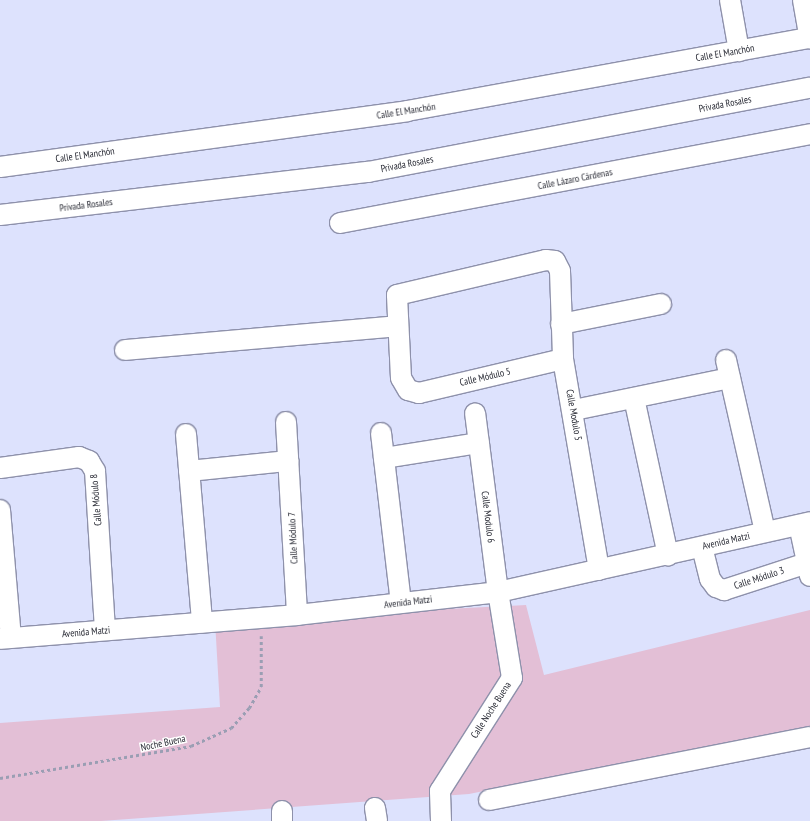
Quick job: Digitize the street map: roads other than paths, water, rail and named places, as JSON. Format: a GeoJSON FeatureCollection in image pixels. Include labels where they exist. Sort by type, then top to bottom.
{"type":"FeatureCollection","features":[{"type":"Feature","properties":{"kind":"street"},"geometry":{"type":"LineString","coordinates":[[730,0],[739,51]]}},
{"type":"Feature","properties":{"kind":"street"},"geometry":{"type":"LineString","coordinates":[[803,0],[810,38]]}},
{"type":"Feature","properties":{"kind":"street","name":"Calle El Manchón"},"geometry":{"type":"LineString","coordinates":[[0,167],[407,111],[810,38]]}},
{"type":"Feature","properties":{"kind":"street","name":"Privada Rosales"},"geometry":{"type":"LineString","coordinates":[[0,215],[368,172],[810,88]]}},
{"type":"Feature","properties":{"kind":"street","name":"Calle Lázaro Cárdenas"},"geometry":{"type":"LineString","coordinates":[[340,223],[810,134]]}},
{"type":"Feature","properties":{"kind":"street","name":"Calle Modulo 5"},"geometry":{"type":"LineString","coordinates":[[398,326],[397,295],[546,260],[555,261],[560,271],[563,359],[574,410],[599,570]]}},
{"type":"Feature","properties":{"kind":"street"},"geometry":{"type":"LineString","coordinates":[[561,324],[661,304]]}},
{"type":"Feature","properties":{"kind":"street"},"geometry":{"type":"LineString","coordinates":[[125,350],[398,326]]}},
{"type":"Feature","properties":{"kind":"street","name":"Calle Módulo 5"},"geometry":{"type":"LineString","coordinates":[[398,326],[402,378],[408,390],[419,393],[563,359]]}},
{"type":"Feature","properties":{"kind":"street"},"geometry":{"type":"LineString","coordinates":[[574,410],[634,398],[728,369],[765,532]]}},
{"type":"Feature","properties":{"kind":"street"},"geometry":{"type":"LineString","coordinates":[[634,398],[668,555]]}},
{"type":"Feature","properties":{"kind":"street","name":"Calle Modulo 6"},"geometry":{"type":"LineString","coordinates":[[475,413],[498,592]]}},
{"type":"Feature","properties":{"kind":"street","name":"Calle Módulo 7"},"geometry":{"type":"LineString","coordinates":[[286,422],[297,615]]}},
{"type":"Feature","properties":{"kind":"street"},"geometry":{"type":"LineString","coordinates":[[381,432],[401,603]]}},
{"type":"Feature","properties":{"kind":"street"},"geometry":{"type":"LineString","coordinates":[[186,434],[202,622]]}},
{"type":"Feature","properties":{"kind":"street"},"geometry":{"type":"LineString","coordinates":[[384,458],[479,443]]}},
{"type":"Feature","properties":{"kind":"street","name":"Calle Módulo 8"},"geometry":{"type":"LineString","coordinates":[[0,468],[79,457],[89,461],[95,471],[105,630]]}},
{"type":"Feature","properties":{"kind":"street"},"geometry":{"type":"LineString","coordinates":[[189,471],[288,461]]}},
{"type":"Feature","properties":{"kind":"street"},"geometry":{"type":"LineString","coordinates":[[0,510],[6,639]]}},
{"type":"Feature","properties":{"kind":"street","name":"Avenida Matzi"},"geometry":{"type":"LineString","coordinates":[[6,639],[297,615],[498,592],[804,524]]}},
{"type":"Feature","properties":{"kind":"street","name":"Calle Módulo 3"},"geometry":{"type":"LineString","coordinates":[[702,547],[710,579],[716,587],[724,590],[809,569],[804,524]]}},
{"type":"Feature","properties":{"kind":"street","name":"Calle Noche Buena"},"geometry":{"type":"LineString","coordinates":[[441,821],[440,791],[512,678],[498,592]]}},
{"type":"Feature","properties":{"kind":"street"},"geometry":{"type":"LineString","coordinates":[[489,800],[810,737]]}}]}
